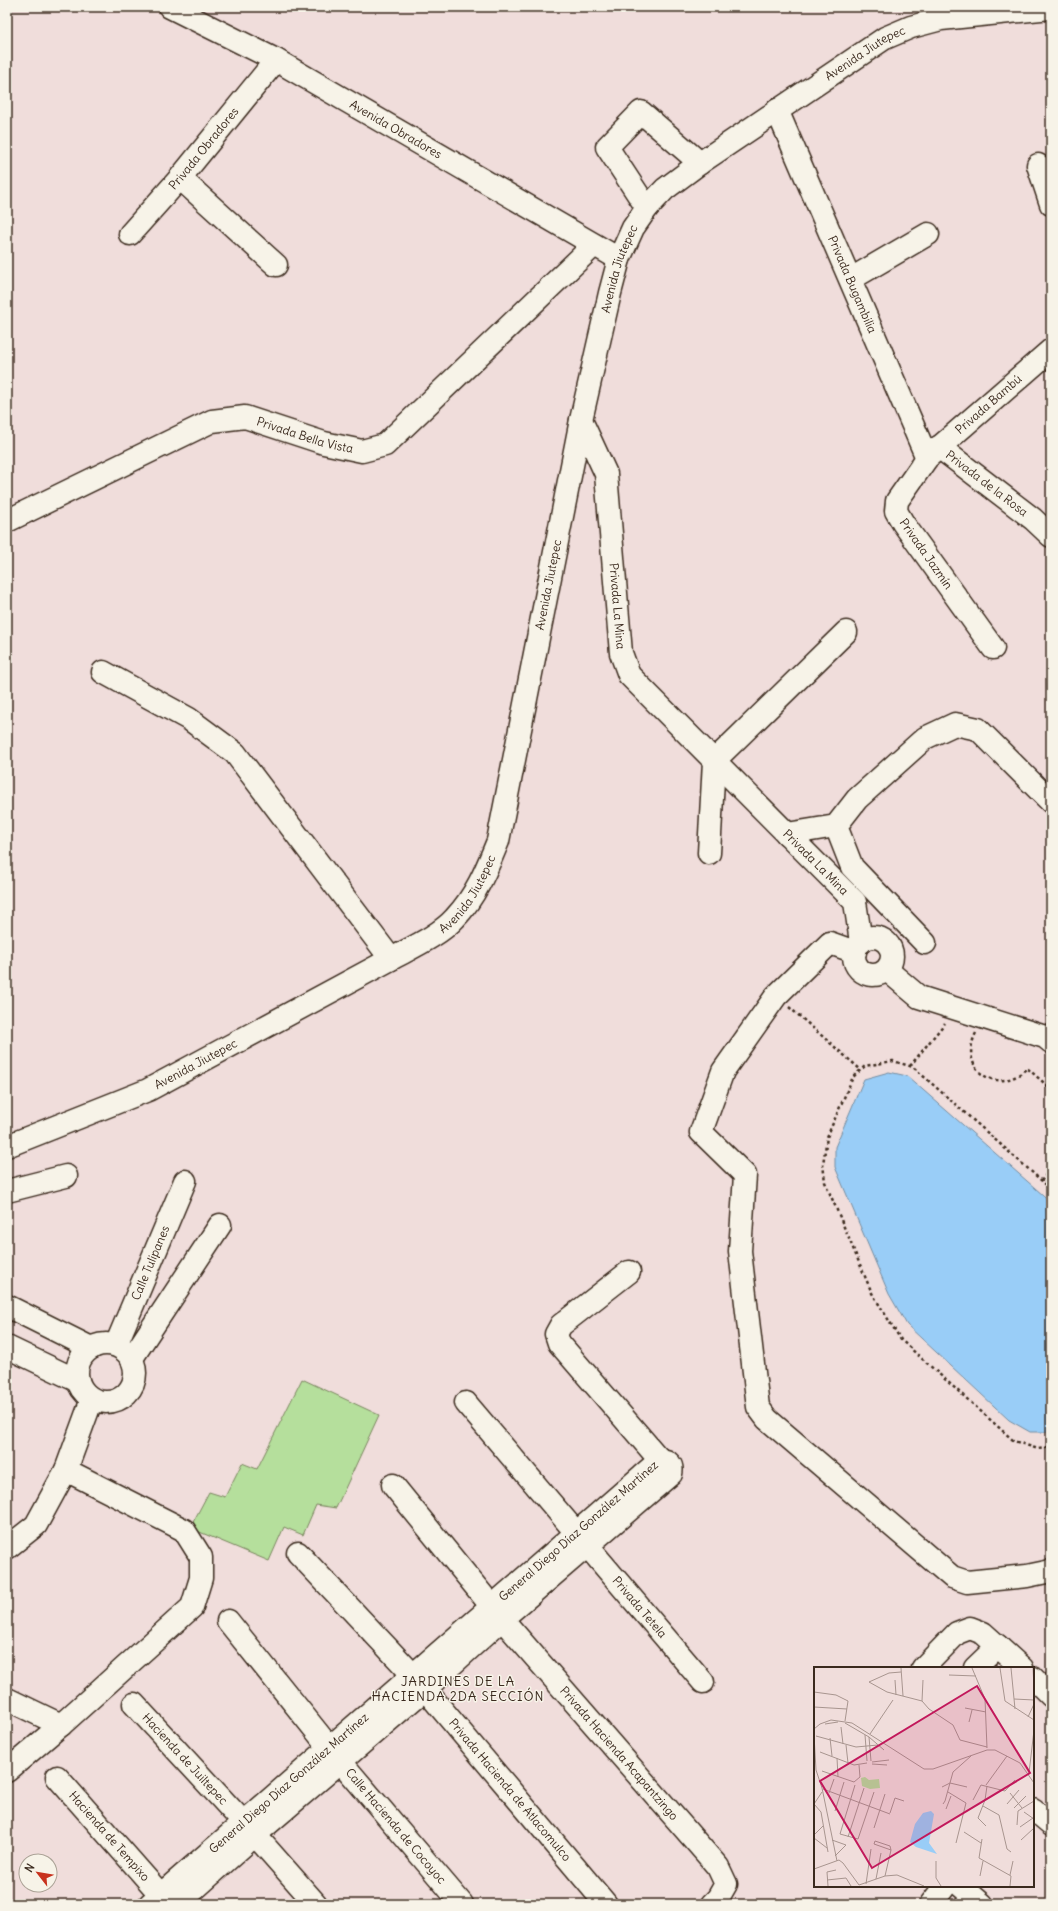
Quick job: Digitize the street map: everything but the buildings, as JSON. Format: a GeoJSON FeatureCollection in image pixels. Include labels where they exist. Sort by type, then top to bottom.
{"type":"FeatureCollection","features":[{"type":"Feature","properties":{"kind":"street","name":"Avenida Obradores"},"geometry":{"type":"LineString","coordinates":[[170,7],[276,60],[619,259]]}},
{"type":"Feature","properties":{"kind":"street","name":"Avenida Jiutepec"},"geometry":{"type":"LineString","coordinates":[[7,1146],[148,1090],[427,939],[455,919],[483,878],[498,841],[581,420],[619,259],[633,228],[647,208],[665,189],[777,110],[885,38],[911,27],[941,19],[1051,8]]}},
{"type":"Feature","properties":{"kind":"street","name":"Privada Obradores"},"geometry":{"type":"LineString","coordinates":[[130,234],[180,178],[276,60]]}},
{"type":"Feature","properties":{"kind":"street","name":"Privada Bugambilia"},"geometry":{"type":"LineString","coordinates":[[777,110],[851,279],[933,453]]}},
{"type":"Feature","properties":{"kind":"street"},"geometry":{"type":"LineString","coordinates":[[647,208],[607,147],[641,112],[700,163]]}},
{"type":"Feature","properties":{"kind":"street"},"geometry":{"type":"LineString","coordinates":[[1038,165],[1051,204]]}},
{"type":"Feature","properties":{"kind":"street"},"geometry":{"type":"LineString","coordinates":[[180,178],[276,265]]}},
{"type":"Feature","properties":{"kind":"street"},"geometry":{"type":"LineString","coordinates":[[851,279],[928,234]]}},
{"type":"Feature","properties":{"kind":"street","name":"Privada Bella Vista"},"geometry":{"type":"LineString","coordinates":[[7,521],[212,422],[245,417],[324,443],[362,451],[385,445],[594,245]]}},
{"type":"Feature","properties":{"kind":"street","name":"Privada Bambú"},"geometry":{"type":"LineString","coordinates":[[933,453],[1051,350]]}},
{"type":"Feature","properties":{"kind":"street","name":"Privada La Mina"},"geometry":{"type":"LineString","coordinates":[[581,420],[606,474],[622,653],[629,675],[855,902],[858,947]]}},
{"type":"Feature","properties":{"kind":"street","name":"Privada de la Rosa"},"geometry":{"type":"LineString","coordinates":[[933,453],[1033,519],[1051,536]]}},
{"type":"Feature","properties":{"kind":"street","name":"Privada Jazmín"},"geometry":{"type":"LineString","coordinates":[[933,453],[897,501],[896,511],[993,648]]}},
{"type":"Feature","properties":{"kind":"street"},"geometry":{"type":"LineString","coordinates":[[709,853],[714,761],[846,632]]}},
{"type":"Feature","properties":{"kind":"street"},"geometry":{"type":"LineString","coordinates":[[103,672],[189,719],[235,753],[391,959]]}},
{"type":"Feature","properties":{"kind":"street"},"geometry":{"type":"LineString","coordinates":[[787,834],[836,826],[857,799],[925,738],[955,724],[978,729],[1051,802]]}},
{"type":"Feature","properties":{"kind":"street"},"geometry":{"type":"LineString","coordinates":[[836,826],[852,867],[925,943]]}},
{"type":"Feature","properties":{"kind":"street"},"geometry":{"type":"LineString","coordinates":[[858,947],[857,965],[866,974],[879,974],[887,970],[892,961],[893,955],[888,944],[878,938],[872,937],[858,947],[830,943],[776,996],[723,1071],[701,1132],[745,1175],[740,1252],[758,1407],[767,1419],[952,1577],[967,1582],[1051,1571]]}},
{"type":"Feature","properties":{"kind":"street"},"geometry":{"type":"LineString","coordinates":[[887,970],[919,997],[1045,1036],[1051,1042]]}},
{"type":"Feature","properties":{"kind":"street"},"geometry":{"type":"LineString","coordinates":[[7,1191],[66,1176]]}},
{"type":"Feature","properties":{"kind":"street","name":"Calle Tulipanes"},"geometry":{"type":"LineString","coordinates":[[124,1352],[186,1181]]}},
{"type":"Feature","properties":{"kind":"street"},"geometry":{"type":"LineString","coordinates":[[124,1352],[220,1225]]}},
{"type":"Feature","properties":{"kind":"street","name":"General Diego Díaz González Martínez"},"geometry":{"type":"LineString","coordinates":[[163,1901],[336,1754],[582,1539],[671,1474],[672,1469],[670,1463],[665,1460],[660,1460],[559,1343],[556,1334],[561,1325],[629,1272]]}},
{"type":"Feature","properties":{"kind":"street"},"geometry":{"type":"LineString","coordinates":[[7,1306],[91,1348]]}},
{"type":"Feature","properties":{"kind":"street"},"geometry":{"type":"LineString","coordinates":[[99,1344],[124,1352],[135,1370],[134,1383],[127,1394],[116,1400],[104,1402],[92,1399],[81,1388],[78,1381],[76,1373],[80,1359],[91,1348],[99,1344]]}},
{"type":"Feature","properties":{"kind":"street"},"geometry":{"type":"LineString","coordinates":[[7,1347],[78,1381]]}},
{"type":"Feature","properties":{"kind":"street"},"geometry":{"type":"LineString","coordinates":[[7,1548],[36,1525],[66,1470],[92,1399]]}},
{"type":"Feature","properties":{"kind":"street","name":"Privada Tetela"},"geometry":{"type":"LineString","coordinates":[[466,1403],[703,1682]]}},
{"type":"Feature","properties":{"kind":"street"},"geometry":{"type":"LineString","coordinates":[[7,1771],[61,1725],[192,1607],[201,1578],[201,1557],[184,1530],[66,1470]]}},
{"type":"Feature","properties":{"kind":"street","name":"Privada Hacienda Acapantzingo"},"geometry":{"type":"LineString","coordinates":[[393,1485],[497,1613],[718,1867],[726,1884],[718,1898],[712,1904]]}},
{"type":"Feature","properties":{"kind":"street","name":"Privada Hacienda de Atlacomulco"},"geometry":{"type":"LineString","coordinates":[[298,1553],[419,1682],[606,1904]]}},
{"type":"Feature","properties":{"kind":"street","name":"Calle Hacienda de Cocoyoc"},"geometry":{"type":"LineString","coordinates":[[228,1621],[336,1754],[462,1904]]}},
{"type":"Feature","properties":{"kind":"street"},"geometry":{"type":"LineString","coordinates":[[924,1667],[957,1633],[970,1628],[982,1633],[1021,1667]]}},
{"type":"Feature","properties":{"kind":"street"},"geometry":{"type":"LineString","coordinates":[[976,1667],[998,1646]]}},
{"type":"Feature","properties":{"kind":"street"},"geometry":{"type":"LineString","coordinates":[[1034,1679],[1051,1696]]}},
{"type":"Feature","properties":{"kind":"street"},"geometry":{"type":"LineString","coordinates":[[7,1699],[61,1725]]}},
{"type":"Feature","properties":{"kind":"street","name":"Hacienda de Juiltepec"},"geometry":{"type":"LineString","coordinates":[[134,1704],[249,1828],[316,1904]]}},
{"type":"Feature","properties":{"kind":"street","name":"Hacienda de Tempixo"},"geometry":{"type":"LineString","coordinates":[[57,1777],[163,1901]]}},
{"type":"Feature","properties":{"kind":"street"},"geometry":{"type":"LineString","coordinates":[[1034,1811],[1051,1825]]}},
{"type":"Feature","properties":{"kind":"street"},"geometry":{"type":"LineString","coordinates":[[931,1904],[944,1887]]}},
{"type":"Feature","properties":{"kind":"street"},"geometry":{"type":"LineString","coordinates":[[962,1887],[982,1904]]}},
{"type":"Feature","properties":{"kind":"path"},"geometry":{"type":"LineString","coordinates":[[776,996],[861,1070]]}},
{"type":"Feature","properties":{"kind":"path"},"geometry":{"type":"LineString","coordinates":[[910,1066],[950,1018]]}},
{"type":"Feature","properties":{"kind":"path"},"geometry":{"type":"LineString","coordinates":[[979,1030],[972,1042],[970,1052],[974,1065],[983,1076],[992,1080],[1010,1080],[1019,1076],[1026,1068],[1051,1089]]}},
{"type":"Feature","properties":{"kind":"path"},"geometry":{"type":"LineString","coordinates":[[1051,1189],[913,1067],[893,1060],[865,1066],[853,1077],[827,1137],[823,1164],[825,1182],[872,1292],[901,1340],[1014,1441],[1038,1449],[1051,1447]]}},
{"type":"Feature","properties":{"kind":"path"},"geometry":{"type":"LineString","coordinates":[[1041,1181],[1051,1169]]}},
{"type":"Feature","properties":{"kind":"green space"},"geometry":{"type":"Polygon","coordinates":[[[302,1379],[379,1415],[336,1508],[316,1505],[303,1535],[284,1527],[269,1561],[190,1528],[209,1492],[225,1497],[242,1463],[257,1469],[302,1379]]]}},
{"type":"Feature","properties":{"kind":"water"},"geometry":{"type":"Polygon","coordinates":[[[889,1072],[907,1076],[1051,1202],[1051,1432],[1030,1432],[1009,1420],[907,1325],[889,1294],[835,1167],[835,1147],[864,1079],[889,1072]]]}},
{"type":"Feature","properties":{"kind":"district","name":"JARDINES DE LA HACIENDA 2DA SECCIÓN"},"geometry":{"type":"Point","coordinates":[458,1688]}}]}
